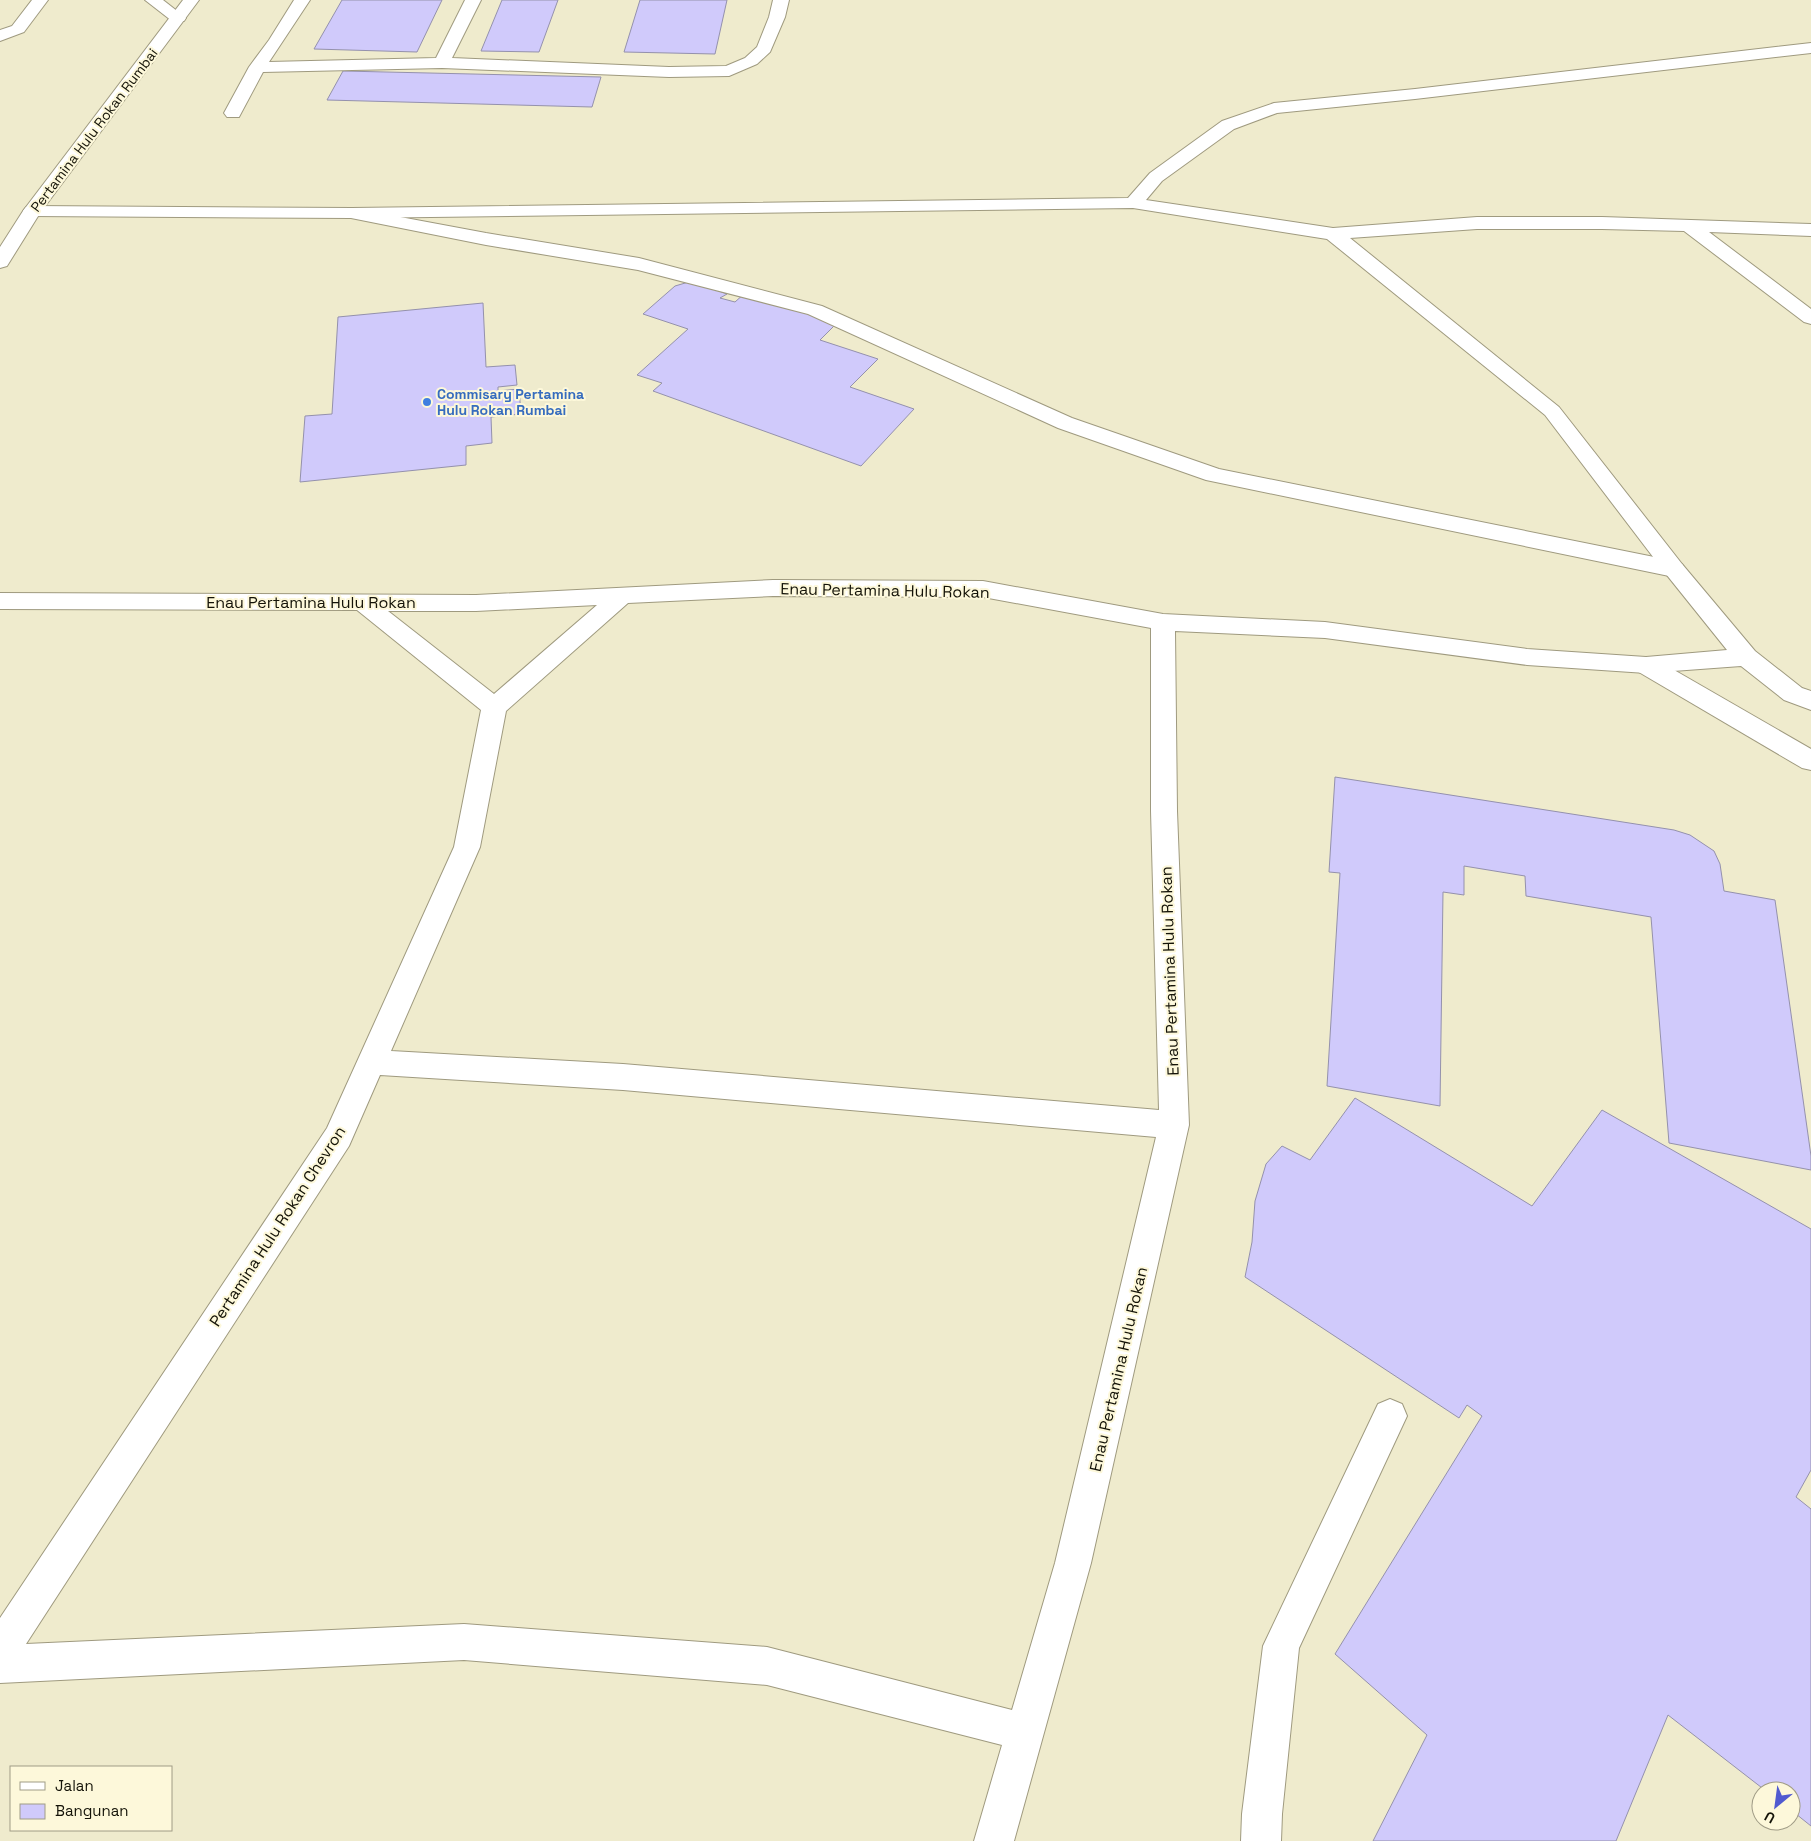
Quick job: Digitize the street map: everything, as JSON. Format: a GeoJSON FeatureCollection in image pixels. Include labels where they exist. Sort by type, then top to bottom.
{"type":"FeatureCollection","features":[{"type":"Feature","properties":{"kind":"street"},"geometry":{"type":"LineString","coordinates":[[0,36],[18,29],[40,0]]}},
{"type":"Feature","properties":{"kind":"street"},"geometry":{"type":"LineString","coordinates":[[154,0],[178,18]]}},
{"type":"Feature","properties":{"kind":"street","name":"Pertamina Hulu Rokan Rumbai"},"geometry":{"type":"LineString","coordinates":[[0,262],[32,211],[191,0]]}},
{"type":"Feature","properties":{"kind":"street"},"geometry":{"type":"LineString","coordinates":[[233,113],[257,67],[276,42],[302,0]]}},
{"type":"Feature","properties":{"kind":"street"},"geometry":{"type":"LineString","coordinates":[[442,63],[473,0]]}},
{"type":"Feature","properties":{"kind":"street"},"geometry":{"type":"LineString","coordinates":[[257,67],[442,63],[669,72],[729,71],[751,61],[764,49],[777,17],[781,0]]}},
{"type":"Feature","properties":{"kind":"street"},"geometry":{"type":"LineString","coordinates":[[1133,203],[1156,177],[1228,125],[1274,108],[1415,94],[1811,48]]}},
{"type":"Feature","properties":{"kind":"street"},"geometry":{"type":"LineString","coordinates":[[32,211],[352,213],[1133,203],[1333,234],[1477,223],[1602,223],[1811,230]]}},
{"type":"Feature","properties":{"kind":"street"},"geometry":{"type":"LineString","coordinates":[[352,213],[486,239],[639,264],[815,310],[1065,423],[1214,475],[1674,569]]}},
{"type":"Feature","properties":{"kind":"street"},"geometry":{"type":"LineString","coordinates":[[1690,227],[1811,318]]}},
{"type":"Feature","properties":{"kind":"street"},"geometry":{"type":"LineString","coordinates":[[1333,234],[1552,411],[1674,569],[1746,657],[1792,694],[1811,701]]}},
{"type":"Feature","properties":{"kind":"street","name":"Enau Pertamina Hulu Rokan"},"geometry":{"type":"LineString","coordinates":[[0,601],[476,604],[773,588],[983,590],[1163,622],[1164,811],[1174,1125],[1073,1563],[994,1841]]}},
{"type":"Feature","properties":{"kind":"street"},"geometry":{"type":"LineString","coordinates":[[360,602],[494,707],[622,596]]}},
{"type":"Feature","properties":{"kind":"street"},"geometry":{"type":"LineString","coordinates":[[1163,622],[1325,630],[1527,657],[1646,666],[1746,657]]}},
{"type":"Feature","properties":{"kind":"street"},"geometry":{"type":"LineString","coordinates":[[1646,666],[1811,760]]}},
{"type":"Feature","properties":{"kind":"street","name":"Pertamina Hulu Rokan Chevron"},"geometry":{"type":"LineString","coordinates":[[0,1652],[338,1136],[467,847],[494,707]]}},
{"type":"Feature","properties":{"kind":"street"},"geometry":{"type":"LineString","coordinates":[[371,1062],[623,1078],[1174,1125]]}},
{"type":"Feature","properties":{"kind":"street"},"geometry":{"type":"LineString","coordinates":[[1261,1841],[1262,1814],[1281,1646],[1390,1416]]}},
{"type":"Feature","properties":{"kind":"street"},"geometry":{"type":"LineString","coordinates":[[0,1664],[464,1642],[767,1666],[1025,1732]]}},
{"type":"Feature","properties":{"kind":"building"},"geometry":{"type":"Polygon","coordinates":[[[342,0],[442,0],[417,52],[314,49],[342,0]]]}},
{"type":"Feature","properties":{"kind":"building"},"geometry":{"type":"Polygon","coordinates":[[[502,0],[558,0],[539,52],[481,51],[502,0]]]}},
{"type":"Feature","properties":{"kind":"building"},"geometry":{"type":"Polygon","coordinates":[[[640,0],[727,0],[715,54],[624,52],[640,0]]]}},
{"type":"Feature","properties":{"kind":"building"},"geometry":{"type":"Polygon","coordinates":[[[343,71],[601,77],[592,107],[327,100],[343,71]]]}},
{"type":"Feature","properties":{"kind":"building"},"geometry":{"type":"Polygon","coordinates":[[[692,281],[727,294],[720,298],[735,302],[745,293],[837,323],[820,340],[878,359],[850,387],[914,409],[861,466],[653,391],[662,383],[637,375],[688,329],[643,314],[675,286],[692,281]]]}},
{"type":"Feature","properties":{"kind":"building","name":"Commisary Pertamina Hulu Rokan Rumbai"},"geometry":{"type":"Polygon","coordinates":[[[483,303],[486,367],[515,365],[517,385],[498,387],[498,391],[519,389],[521,414],[491,417],[492,443],[466,446],[466,465],[300,482],[305,416],[332,414],[338,317],[483,303]]]}},
{"type":"Feature","properties":{"kind":"building"},"geometry":{"type":"Polygon","coordinates":[[[1335,777],[1674,830],[1690,835],[1714,851],[1720,864],[1724,891],[1775,900],[1811,1156],[1811,1170],[1669,1143],[1651,917],[1526,896],[1525,876],[1464,866],[1464,895],[1443,892],[1440,1106],[1327,1086],[1340,873],[1329,872],[1335,777]]]}},
{"type":"Feature","properties":{"kind":"building"},"geometry":{"type":"Polygon","coordinates":[[[1355,1098],[1532,1206],[1602,1110],[1811,1229],[1811,1470],[1796,1497],[1811,1509],[1811,1826],[1801,1818],[1801,1781],[1753,1781],[1668,1715],[1616,1841],[1373,1841],[1427,1735],[1335,1654],[1482,1416],[1467,1405],[1459,1418],[1245,1277],[1252,1242],[1255,1201],[1266,1164],[1282,1146],[1310,1160],[1355,1098]]]}},
{"type":"Feature","properties":{"kind":"place","name":"Commisary Pertamina Hulu Rokan Rumbai"},"geometry":{"type":"Point","coordinates":[427,402]}}]}
